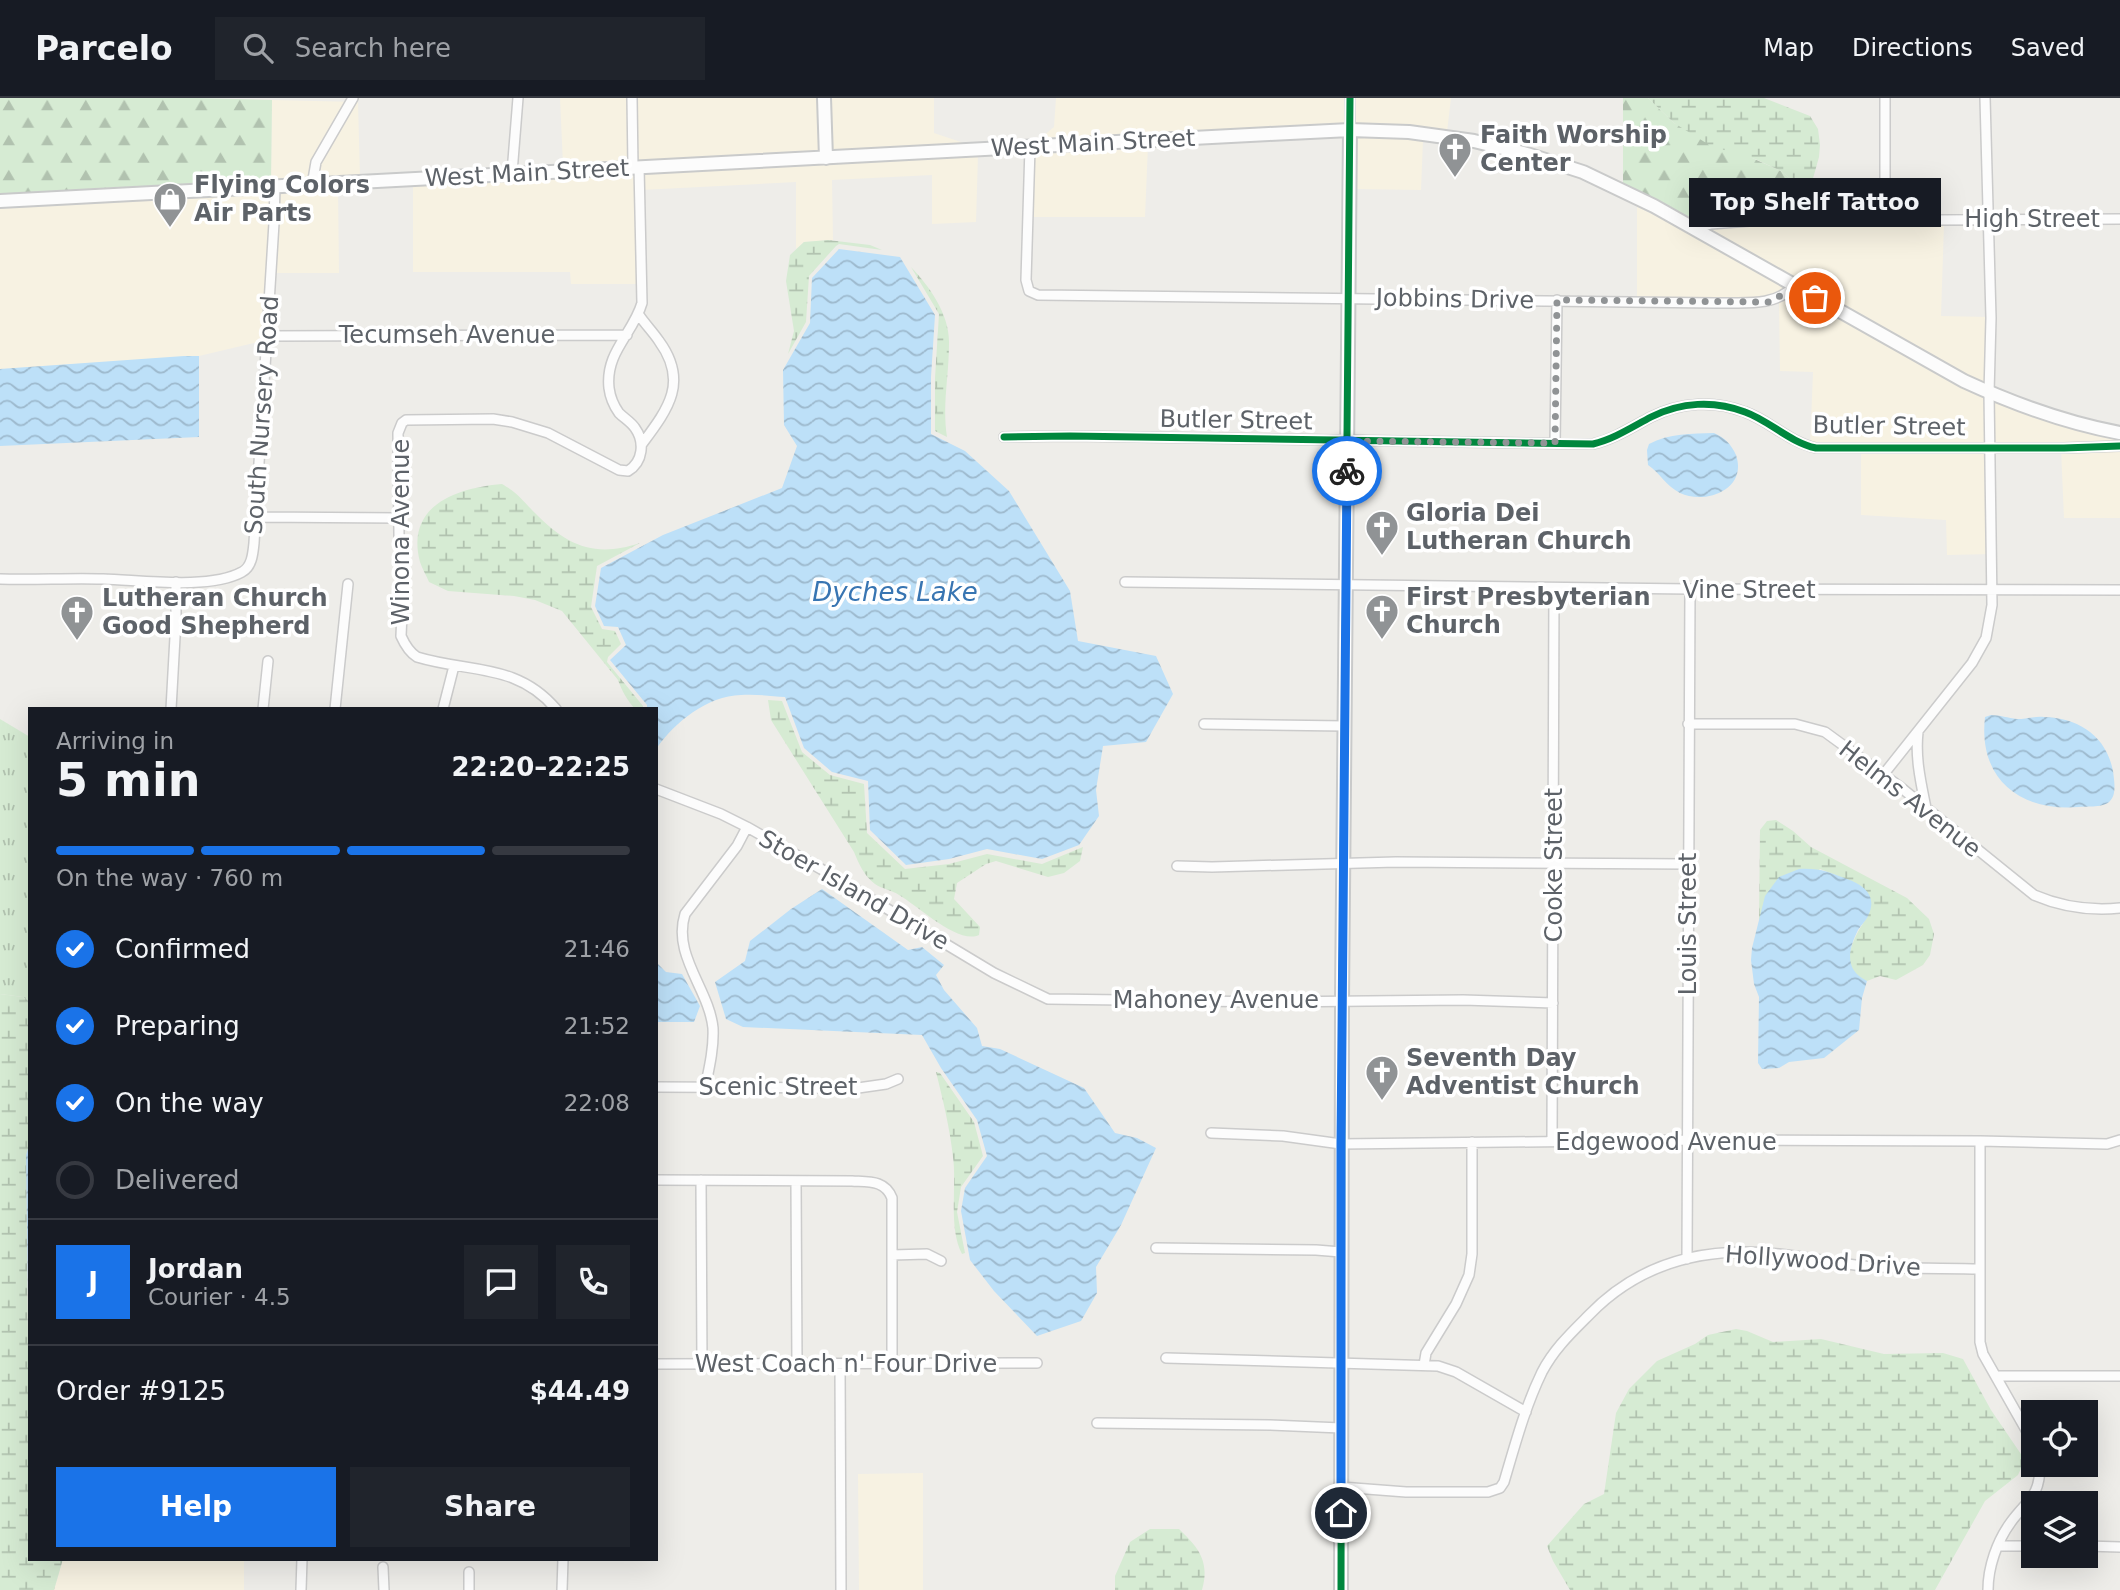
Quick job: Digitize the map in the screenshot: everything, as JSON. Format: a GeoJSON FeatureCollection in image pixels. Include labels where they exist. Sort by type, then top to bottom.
{"type":"FeatureCollection","features":[{"type":"Feature","properties":{"kind":"main road"},"geometry":{"type":"LineString","coordinates":[[824,98],[826,158]]}},
{"type":"Feature","properties":{"kind":"main road","name":"West Main Street"},"geometry":{"type":"LineString","coordinates":[[0,201],[1350,130],[1409,132],[1461,139],[1527,154],[1583,172],[1637,197],[1964,382],[2062,420],[2120,433]]}},
{"type":"Feature","properties":{"kind":"main road"},"geometry":{"type":"LineString","coordinates":[[1341,1590],[1341,1144],[1350,130]]}},
{"type":"Feature","properties":{"kind":"street"},"geometry":{"type":"LineString","coordinates":[[312,185],[316,162],[353,98]]}},
{"type":"Feature","properties":{"kind":"street"},"geometry":{"type":"LineString","coordinates":[[512,173],[519,98]]}},
{"type":"Feature","properties":{"kind":"street"},"geometry":{"type":"LineString","coordinates":[[632,98],[642,303],[639,314],[612,357],[609,387],[615,406],[635,428],[642,444],[673,394],[675,376],[667,353],[639,314]]}},
{"type":"Feature","properties":{"kind":"street"},"geometry":{"type":"LineString","coordinates":[[1350,98],[1350,130]]}},
{"type":"Feature","properties":{"kind":"street"},"geometry":{"type":"LineString","coordinates":[[1885,98],[1885,220]]}},
{"type":"Feature","properties":{"kind":"street"},"geometry":{"type":"LineString","coordinates":[[1883,775],[1980,650],[1990,624],[1991,318],[1985,98]]}},
{"type":"Feature","properties":{"kind":"street","name":"Jobbins Drive"},"geometry":{"type":"LineString","coordinates":[[1030,147],[1026,280],[1029,291],[1038,295],[1768,302],[1794,286]]}},
{"type":"Feature","properties":{"kind":"street","name":"South Nursery Road"},"geometry":{"type":"LineString","coordinates":[[176,582],[218,579],[243,572],[253,555],[275,223],[275,186]]}},
{"type":"Feature","properties":{"kind":"street","name":"High Street"},"geometry":{"type":"LineString","coordinates":[[1693,229],[1711,224],[1749,221],[2120,219]]}},
{"type":"Feature","properties":{"kind":"street"},"geometry":{"type":"LineString","coordinates":[[1555,443],[1557,300]]}},
{"type":"Feature","properties":{"kind":"street","name":"Tecumseh Avenue"},"geometry":{"type":"LineString","coordinates":[[267,336],[627,335]]}},
{"type":"Feature","properties":{"kind":"street","name":"Butler Street"},"geometry":{"type":"LineString","coordinates":[[1004,437],[1593,444],[1673,408],[1713,404],[1745,412],[1792,440],[1816,448],[2120,446]]}},
{"type":"Feature","properties":{"kind":"street","name":"Winona Avenue"},"geometry":{"type":"LineString","coordinates":[[454,666],[417,657],[412,654],[401,636],[403,590],[398,433],[402,423],[492,419],[512,422],[548,433],[623,471],[638,463],[642,444]]}},
{"type":"Feature","properties":{"kind":"street"},"geometry":{"type":"LineString","coordinates":[[255,517],[400,518]]}},
{"type":"Feature","properties":{"kind":"street"},"geometry":{"type":"LineString","coordinates":[[0,579],[176,582],[172,707]]}},
{"type":"Feature","properties":{"kind":"street","name":"Vine Street"},"geometry":{"type":"LineString","coordinates":[[1125,582],[1554,588],[2120,590]]}},
{"type":"Feature","properties":{"kind":"street"},"geometry":{"type":"LineString","coordinates":[[335,707],[348,584]]}},
{"type":"Feature","properties":{"kind":"street","name":"Cooke Street"},"geometry":{"type":"LineString","coordinates":[[1552,1141],[1554,588]]}},
{"type":"Feature","properties":{"kind":"street","name":"Louis Street"},"geometry":{"type":"LineString","coordinates":[[1687,1259],[1690,589]]}},
{"type":"Feature","properties":{"kind":"street"},"geometry":{"type":"LineString","coordinates":[[264,707],[268,661]]}},
{"type":"Feature","properties":{"kind":"street"},"geometry":{"type":"LineString","coordinates":[[444,707],[454,666],[489,670],[520,680],[548,699],[554,707]]}},
{"type":"Feature","properties":{"kind":"street"},"geometry":{"type":"LineString","coordinates":[[1203,724],[1345,726]]}},
{"type":"Feature","properties":{"kind":"street","name":"Helms Avenue"},"geometry":{"type":"LineString","coordinates":[[1688,724],[1805,725],[1825,732],[1926,808],[2034,895],[2060,906],[2120,908]]}},
{"type":"Feature","properties":{"kind":"street"},"geometry":{"type":"LineString","coordinates":[[1918,731],[1919,776],[1926,808]]}},
{"type":"Feature","properties":{"kind":"street","name":"Stoer Island Drive"},"geometry":{"type":"LineString","coordinates":[[658,790],[747,827],[1005,979],[1048,999]]}},
{"type":"Feature","properties":{"kind":"street"},"geometry":{"type":"LineString","coordinates":[[705,1088],[713,1028],[701,989],[683,947],[682,924],[685,915],[737,846],[747,827]]}},
{"type":"Feature","properties":{"kind":"street"},"geometry":{"type":"LineString","coordinates":[[1177,866],[1343,863],[1688,864]]}},
{"type":"Feature","properties":{"kind":"street","name":"Mahoney Avenue"},"geometry":{"type":"LineString","coordinates":[[1048,999],[1244,1002],[1463,1000],[1553,1003]]}},
{"type":"Feature","properties":{"kind":"street","name":"Scenic Street"},"geometry":{"type":"LineString","coordinates":[[658,1087],[858,1088],[886,1084],[898,1079]]}},
{"type":"Feature","properties":{"kind":"street","name":"Edgewood Avenue"},"geometry":{"type":"LineString","coordinates":[[1211,1133],[1283,1136],[1341,1144],[1686,1140],[2107,1144],[2120,1140]]}},
{"type":"Feature","properties":{"kind":"street"},"geometry":{"type":"LineString","coordinates":[[1980,1141],[1980,1342],[1983,1354],[2021,1421]]}},
{"type":"Feature","properties":{"kind":"street"},"geometry":{"type":"LineString","coordinates":[[1424,1365],[1426,1353],[1456,1304],[1469,1275],[1472,1255],[1472,1142]]}},
{"type":"Feature","properties":{"kind":"street"},"geometry":{"type":"LineString","coordinates":[[658,1180],[875,1182],[885,1186],[892,1198],[892,1364]]}},
{"type":"Feature","properties":{"kind":"street"},"geometry":{"type":"LineString","coordinates":[[701,1180],[702,1365]]}},
{"type":"Feature","properties":{"kind":"street"},"geometry":{"type":"LineString","coordinates":[[796,1181],[797,1364]]}},
{"type":"Feature","properties":{"kind":"street"},"geometry":{"type":"LineString","coordinates":[[1156,1248],[1341,1252]]}},
{"type":"Feature","properties":{"kind":"street","name":"Hollywood Drive"},"geometry":{"type":"LineString","coordinates":[[1341,1487],[1438,1492],[1488,1492],[1500,1488],[1526,1412],[1552,1354],[1595,1308],[1629,1281],[1665,1265],[1720,1253],[1776,1254],[1878,1267],[1980,1269]]}},
{"type":"Feature","properties":{"kind":"street"},"geometry":{"type":"LineString","coordinates":[[892,1255],[927,1254],[941,1261]]}},
{"type":"Feature","properties":{"kind":"street"},"geometry":{"type":"LineString","coordinates":[[1166,1357],[1438,1366],[1455,1372],[1526,1412]]}},
{"type":"Feature","properties":{"kind":"street","name":"West Coach n' Four Drive"},"geometry":{"type":"LineString","coordinates":[[658,1364],[1037,1363]]}},
{"type":"Feature","properties":{"kind":"street"},"geometry":{"type":"LineString","coordinates":[[839,1365],[841,1590]]}},
{"type":"Feature","properties":{"kind":"street"},"geometry":{"type":"LineString","coordinates":[[1996,1376],[2120,1376]]}},
{"type":"Feature","properties":{"kind":"street"},"geometry":{"type":"LineString","coordinates":[[1097,1423],[1341,1428]]}},
{"type":"Feature","properties":{"kind":"street"},"geometry":{"type":"LineString","coordinates":[[1988,1590],[1991,1564],[1998,1546],[2012,1520],[2032,1498],[2038,1477]]}},
{"type":"Feature","properties":{"kind":"street"},"geometry":{"type":"LineString","coordinates":[[1998,1546],[2021,1546]]}},
{"type":"Feature","properties":{"kind":"street"},"geometry":{"type":"LineString","coordinates":[[2098,1546],[2120,1547]]}},
{"type":"Feature","properties":{"kind":"street"},"geometry":{"type":"LineString","coordinates":[[301,1590],[302,1561]]}},
{"type":"Feature","properties":{"kind":"street"},"geometry":{"type":"LineString","coordinates":[[562,1590],[563,1561]]}},
{"type":"Feature","properties":{"kind":"street"},"geometry":{"type":"LineString","coordinates":[[383,1567],[384,1590]]}},
{"type":"Feature","properties":{"kind":"street"},"geometry":{"type":"LineString","coordinates":[[469,1590],[470,1572]]}},
{"type":"Feature","properties":{"kind":"shaded area"},"geometry":{"type":"Polygon","coordinates":[[[560,98],[819,98],[821,153],[563,165],[560,98]]]}},
{"type":"Feature","properties":{"kind":"shaded area"},"geometry":{"type":"Polygon","coordinates":[[[828,98],[934,98],[934,133],[970,145],[830,152],[828,98]]]}},
{"type":"Feature","properties":{"kind":"shaded area"},"geometry":{"type":"Polygon","coordinates":[[[1056,98],[1451,98],[1447,132],[1037,141],[1054,127],[1056,98]]]}},
{"type":"Feature","properties":{"kind":"shaded area"},"geometry":{"type":"Polygon","coordinates":[[[272,100],[358,102],[360,177],[271,181],[272,100]]]}},
{"type":"Feature","properties":{"kind":"shaded area"},"geometry":{"type":"Polygon","coordinates":[[[1354,136],[1423,140],[1421,190],[1354,189],[1354,136]]]}},
{"type":"Feature","properties":{"kind":"shaded area"},"geometry":{"type":"Polygon","coordinates":[[[1148,145],[1145,217],[1027,217],[1026,152],[1148,145]]]}},
{"type":"Feature","properties":{"kind":"shaded area"},"geometry":{"type":"Polygon","coordinates":[[[978,155],[976,222],[932,224],[932,175],[832,180],[833,240],[804,242],[796,249],[796,182],[641,190],[639,284],[571,284],[570,272],[413,272],[413,185],[978,155]]]}},
{"type":"Feature","properties":{"kind":"shaded area"},"geometry":{"type":"Polygon","coordinates":[[[338,188],[339,273],[266,273],[262,341],[199,356],[0,369],[0,207],[138,198],[270,195],[270,192],[338,188]]]}},
{"type":"Feature","properties":{"kind":"shaded area"},"geometry":{"type":"Polygon","coordinates":[[[1637,207],[1682,228],[1962,386],[1994,401],[2060,425],[2120,438],[2120,518],[2064,518],[2061,449],[1992,449],[1993,554],[1947,555],[1946,520],[1861,515],[1861,448],[1810,447],[1813,372],[1780,371],[1779,303],[1637,297],[1637,207]]]}},
{"type":"Feature","properties":{"kind":"shaded area"},"geometry":{"type":"Polygon","coordinates":[[[1805,223],[1944,224],[1941,316],[1989,317],[1986,386],[1701,227],[1805,223]]]}},
{"type":"Feature","properties":{"kind":"shaded area"},"geometry":{"type":"Polygon","coordinates":[[[923,1473],[923,1590],[859,1590],[858,1474],[923,1473]]]}},
{"type":"Feature","properties":{"kind":"shaded area"},"geometry":{"type":"Polygon","coordinates":[[[62,1561],[244,1561],[244,1590],[54,1590],[62,1561]]]}},
{"type":"Feature","properties":{"kind":"green space"},"geometry":{"type":"Polygon","coordinates":[[[0,98],[272,100],[271,181],[0,196],[0,98]]]}},
{"type":"Feature","properties":{"kind":"green space"},"geometry":{"type":"Polygon","coordinates":[[[1623,98],[1648,98],[1674,123],[1781,171],[1804,190],[1805,223],[1701,227],[1623,185],[1623,98]]]}},
{"type":"Feature","properties":{"kind":"green space"},"geometry":{"type":"Polygon","coordinates":[[[1648,98],[1764,98],[1810,116],[1818,129],[1820,145],[1812,182],[1804,190],[1781,171],[1755,159],[1711,146],[1674,123],[1648,98]]]}},
{"type":"Feature","properties":{"kind":"green space"},"geometry":{"type":"Polygon","coordinates":[[[828,240],[870,245],[882,250],[839,244],[836,246],[809,276],[806,322],[788,354],[794,331],[786,281],[790,255],[804,242],[828,240]]]}},
{"type":"Feature","properties":{"kind":"green space"},"geometry":{"type":"Polygon","coordinates":[[[911,267],[938,302],[946,323],[949,356],[945,413],[947,437],[935,431],[939,314],[911,267]]]}},
{"type":"Feature","properties":{"kind":"green space"},"geometry":{"type":"Polygon","coordinates":[[[502,484],[559,534],[583,546],[609,549],[640,543],[597,566],[591,607],[602,629],[615,631],[621,644],[608,657],[607,662],[643,707],[632,706],[618,680],[562,611],[535,600],[448,591],[429,582],[420,562],[417,542],[420,526],[427,513],[452,495],[502,484]]]}},
{"type":"Feature","properties":{"kind":"green space"},"geometry":{"type":"Polygon","coordinates":[[[768,700],[782,701],[802,752],[830,775],[864,784],[867,833],[905,869],[949,864],[987,854],[1042,864],[1083,847],[1080,861],[1064,873],[1048,877],[996,861],[986,864],[957,883],[954,899],[980,927],[979,935],[970,937],[949,929],[899,895],[878,886],[868,877],[771,720],[768,700]]]}},
{"type":"Feature","properties":{"kind":"green space"},"geometry":{"type":"Polygon","coordinates":[[[0,719],[28,736],[28,1001],[23,997],[0,994],[0,719]]]}},
{"type":"Feature","properties":{"kind":"green space"},"geometry":{"type":"Polygon","coordinates":[[[1776,820],[1811,847],[1907,898],[1929,919],[1934,934],[1930,955],[1923,965],[1896,980],[1880,976],[1867,981],[1856,976],[1851,970],[1850,954],[1855,937],[1868,916],[1838,876],[1820,869],[1759,920],[1760,830],[1767,821],[1776,820]]]}},
{"type":"Feature","properties":{"kind":"green space"},"geometry":{"type":"Polygon","coordinates":[[[0,994],[23,997],[28,1001],[28,1561],[62,1561],[54,1590],[0,1590],[0,994]]]}},
{"type":"Feature","properties":{"kind":"green space"},"geometry":{"type":"Polygon","coordinates":[[[936,1072],[940,1073],[974,1122],[983,1156],[961,1187],[957,1212],[965,1253],[962,1254],[955,1232],[952,1146],[936,1072]]]}},
{"type":"Feature","properties":{"kind":"green space"},"geometry":{"type":"Polygon","coordinates":[[[1736,1329],[1773,1342],[1821,1339],[1884,1354],[1943,1353],[1963,1359],[1991,1410],[2021,1454],[2021,1469],[2018,1475],[1985,1501],[1935,1590],[1570,1590],[1547,1546],[1584,1504],[1604,1494],[1616,1413],[1629,1389],[1657,1361],[1695,1344],[1708,1335],[1736,1329]]]}},
{"type":"Feature","properties":{"kind":"green space"},"geometry":{"type":"Polygon","coordinates":[[[1150,1529],[1179,1529],[1192,1543],[1204,1563],[1202,1590],[1115,1590],[1115,1576],[1130,1542],[1150,1529]]]}},
{"type":"Feature","properties":{"kind":"water","name":"Dyches Lake"},"geometry":{"type":"Polygon","coordinates":[[[839,249],[900,257],[935,315],[931,434],[965,451],[1009,491],[1070,591],[1078,641],[1156,656],[1173,694],[1146,742],[1103,746],[1096,790],[1099,816],[1079,845],[1042,859],[987,849],[949,859],[906,865],[870,830],[868,781],[832,772],[804,748],[785,697],[746,695],[716,700],[682,720],[658,746],[658,707],[647,707],[610,660],[626,645],[618,627],[604,626],[595,606],[601,568],[663,535],[782,488],[797,446],[784,425],[783,370],[810,323],[812,278],[839,249]]]}},
{"type":"Feature","properties":{"kind":"water"},"geometry":{"type":"Polygon","coordinates":[[[199,356],[199,437],[0,446],[0,369],[199,356]]]}},
{"type":"Feature","properties":{"kind":"water"},"geometry":{"type":"Polygon","coordinates":[[[1714,433],[1732,448],[1738,467],[1736,477],[1722,492],[1701,497],[1680,493],[1648,465],[1649,444],[1657,440],[1714,433]]]}},
{"type":"Feature","properties":{"kind":"water"},"geometry":{"type":"Polygon","coordinates":[[[1991,715],[2017,719],[2056,718],[2089,731],[2097,738],[2109,758],[2114,783],[2112,798],[2100,806],[2058,807],[2038,804],[2021,797],[2007,787],[1996,774],[1988,758],[1985,717],[1991,715]]]}},
{"type":"Feature","properties":{"kind":"water"},"geometry":{"type":"Polygon","coordinates":[[[1799,869],[1829,872],[1847,879],[1859,884],[1870,897],[1871,909],[1858,930],[1850,952],[1854,971],[1867,981],[1862,998],[1859,1030],[1824,1058],[1789,1062],[1779,1068],[1762,1069],[1758,1063],[1759,997],[1754,984],[1752,948],[1765,896],[1779,877],[1799,869]]]}},
{"type":"Feature","properties":{"kind":"water"},"geometry":{"type":"Polygon","coordinates":[[[822,889],[908,950],[922,947],[944,965],[936,975],[944,990],[977,1028],[982,1046],[1000,1049],[1084,1088],[1115,1133],[1137,1138],[1156,1148],[1121,1225],[1096,1267],[1097,1293],[1081,1321],[1037,1336],[994,1291],[970,1260],[961,1211],[965,1188],[987,1156],[977,1120],[922,1035],[743,1027],[726,1019],[715,982],[745,961],[750,941],[822,889]]]}},
{"type":"Feature","properties":{"kind":"water"},"geometry":{"type":"Polygon","coordinates":[[[658,964],[666,972],[682,974],[700,1006],[694,1022],[658,1022],[658,964]]]}},
{"type":"Feature","properties":{"kind":"water"},"geometry":{"type":"Polygon","coordinates":[[[28,1148],[28,1296],[26,1155],[28,1148]]]}},
{"type":"Feature","properties":{"kind":"cycle path"},"geometry":{"type":"LineString","coordinates":[[1341,1590],[1342,1001],[1350,98]]}},
{"type":"Feature","properties":{"kind":"cycle path"},"geometry":{"type":"LineString","coordinates":[[1004,437],[1593,444],[1616,436],[1662,412],[1710,404],[1745,412],[1797,441],[1816,448],[2120,446]]}},
{"type":"Feature","properties":{"kind":"way so far"},"geometry":{"type":"LineString","coordinates":[[1347,471],[1347,441],[1555,443],[1557,300],[1768,302],[1794,286],[1815,298]]}},
{"type":"Feature","properties":{"kind":"place","name":"Faith Worship Center"},"geometry":{"type":"Point","coordinates":[1455,179]}},
{"type":"Feature","properties":{"kind":"place","name":"Flying Colors Air Parts"},"geometry":{"type":"Point","coordinates":[170,229]}},
{"type":"Feature","properties":{"kind":"place","name":"Top Shelf Tattoo"},"geometry":{"type":"Point","coordinates":[1815,298]}},
{"type":"Feature","properties":{"kind":"place","name":"Gloria Dei Lutheran Church"},"geometry":{"type":"Point","coordinates":[1382,557]}},
{"type":"Feature","properties":{"kind":"place","name":"First Presbyterian Church"},"geometry":{"type":"Point","coordinates":[1382,641]}},
{"type":"Feature","properties":{"kind":"place","name":"Lutheran Church Good Shepherd"},"geometry":{"type":"Point","coordinates":[77,642]}},
{"type":"Feature","properties":{"kind":"place","name":"Seventh Day Adventist Church"},"geometry":{"type":"Point","coordinates":[1382,1102]}},
{"type":"Feature","properties":{"kind":"route"},"geometry":{"type":"LineString","coordinates":[[1341,1513],[1341,1144],[1347,471]]}}]}
